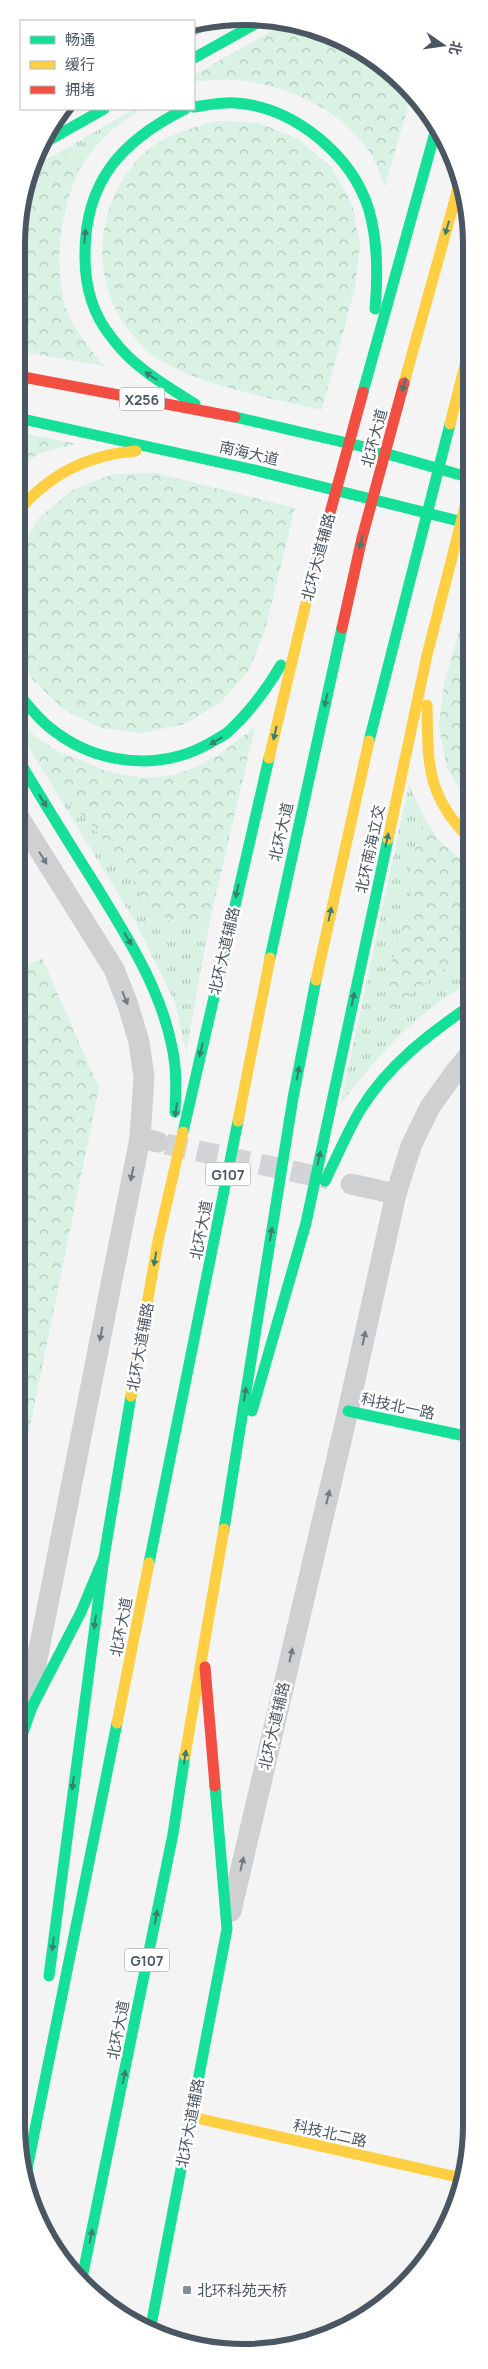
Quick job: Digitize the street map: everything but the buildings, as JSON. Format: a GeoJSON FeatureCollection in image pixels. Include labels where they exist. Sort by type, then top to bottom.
{"type":"FeatureCollection","features":[{"type":"Feature","properties":{"kind":"main road"},"geometry":{"type":"LineString","coordinates":[[195,57],[253,25]]}},
{"type":"Feature","properties":{"kind":"main road"},"geometry":{"type":"LineString","coordinates":[[195,107],[213,102],[242,102],[271,109],[301,124],[328,146],[348,170],[364,195],[372,226],[377,258],[376,302],[368,379]]}},
{"type":"Feature","properties":{"kind":"main road"},"geometry":{"type":"LineString","coordinates":[[52,138],[102,110]]}},
{"type":"Feature","properties":{"kind":"main road"},"geometry":{"type":"LineString","coordinates":[[183,110],[158,122],[132,142],[114,163],[98,189],[87,216],[84,244],[86,276],[92,303],[102,325],[120,349],[143,371],[206,411]]}},
{"type":"Feature","properties":{"kind":"main road","name":"北环大道辅路"},"geometry":{"type":"LineString","coordinates":[[25,1728],[42,1685],[81,1612],[104,1557],[158,1240],[306,600],[434,135]]}},
{"type":"Feature","properties":{"kind":"main road","name":"北环大道"},"geometry":{"type":"LineString","coordinates":[[28,2163],[280,905],[362,538],[457,192]]}},
{"type":"Feature","properties":{"kind":"main road","name":"北环大道"},"geometry":{"type":"LineString","coordinates":[[83,2274],[172,1834],[204,1636],[233,1477],[293,1098],[326,931],[357,789],[463,372]]}},
{"type":"Feature","properties":{"kind":"main road","name":"南海大道"},"geometry":{"type":"LineString","coordinates":[[25,377],[206,411],[374,451],[463,476]]}},
{"type":"Feature","properties":{"kind":"main road","name":"南海大道"},"geometry":{"type":"LineString","coordinates":[[25,419],[250,468],[463,522]]}},
{"type":"Feature","properties":{"kind":"main road"},"geometry":{"type":"LineString","coordinates":[[25,502],[51,477],[85,460],[119,452],[171,450]]}},
{"type":"Feature","properties":{"kind":"main road","name":"北环南海立交"},"geometry":{"type":"LineString","coordinates":[[306,1223],[427,655],[463,514]]}},
{"type":"Feature","properties":{"kind":"main road"},"geometry":{"type":"LineString","coordinates":[[25,705],[70,742],[93,754],[118,760],[145,763],[171,760],[198,751],[221,738],[242,722],[261,701],[290,646],[306,600]]}},
{"type":"Feature","properties":{"kind":"main road"},"geometry":{"type":"LineString","coordinates":[[427,655],[428,763],[434,790],[447,815],[463,832]]}},
{"type":"Feature","properties":{"kind":"main road"},"geometry":{"type":"LineString","coordinates":[[25,770],[132,946],[152,987],[167,1027],[176,1064],[177,1101],[158,1240]]}},
{"type":"Feature","properties":{"kind":"main road"},"geometry":{"type":"LineString","coordinates":[[233,1477],[306,1223],[346,1136],[362,1108],[411,1049],[463,1011]]}},
{"type":"Feature","properties":{"kind":"main road","name":"科技北一路"},"geometry":{"type":"LineString","coordinates":[[348,1411],[463,1436]]}},
{"type":"Feature","properties":{"kind":"main road"},"geometry":{"type":"LineString","coordinates":[[47,1991],[104,1557]]}},
{"type":"Feature","properties":{"kind":"main road"},"geometry":{"type":"LineString","coordinates":[[204,1636],[207,1708],[227,1929]]}},
{"type":"Feature","properties":{"kind":"main road","name":"北环大道辅路"},"geometry":{"type":"LineString","coordinates":[[152,2323],[227,1929]]}},
{"type":"Feature","properties":{"kind":"main road"},"geometry":{"type":"LineString","coordinates":[[27,2153],[41,2040]]}},
{"type":"Feature","properties":{"kind":"main road","name":"科技北二路"},"geometry":{"type":"LineString","coordinates":[[192,2117],[457,2177]]}},
{"type":"Feature","properties":{"kind":"street"},"geometry":{"type":"LineString","coordinates":[[25,827],[114,969],[128,1005],[138,1042],[144,1077],[149,1140],[25,1721]]}},
{"type":"Feature","properties":{"kind":"street","name":"北环大道辅路"},"geometry":{"type":"LineString","coordinates":[[227,1929],[348,1411],[396,1194],[411,1146],[430,1107],[463,1064]]}},
{"type":"Feature","properties":{"kind":"street"},"geometry":{"type":"LineString","coordinates":[[351,1184],[396,1194]]}},
{"type":"Feature","properties":{"kind":"green space"},"geometry":{"type":"Polygon","coordinates":[[[277,28],[301,32],[354,54],[388,79],[410,101],[385,186],[369,151],[357,136],[343,122],[310,101],[274,87],[255,83],[231,80],[195,81],[195,74],[277,28]]]}},
{"type":"Feature","properties":{"kind":"green space"},"geometry":{"type":"Polygon","coordinates":[[[133,110],[140,110],[105,136],[78,172],[70,154],[58,153],[133,110]]]}},
{"type":"Feature","properties":{"kind":"green space"},"geometry":{"type":"Polygon","coordinates":[[[217,121],[259,123],[298,139],[331,167],[352,204],[360,245],[355,288],[322,410],[255,395],[207,381],[165,363],[145,349],[132,334],[118,314],[109,292],[103,269],[103,245],[106,222],[113,199],[124,178],[139,158],[156,144],[175,134],[217,121]]]}},
{"type":"Feature","properties":{"kind":"green space"},"geometry":{"type":"Polygon","coordinates":[[[58,153],[70,153],[78,172],[63,221],[59,255],[61,289],[68,314],[87,345],[104,366],[25,352],[25,230],[32,187],[41,163],[58,153]]]}},
{"type":"Feature","properties":{"kind":"green space"},"geometry":{"type":"Polygon","coordinates":[[[25,433],[77,444],[40,453],[25,463],[25,433]]]}},
{"type":"Feature","properties":{"kind":"green space"},"geometry":{"type":"Polygon","coordinates":[[[156,473],[295,508],[265,630],[249,670],[221,702],[185,724],[143,733],[101,728],[63,709],[32,679],[25,664],[25,541],[39,518],[72,490],[113,474],[156,473]]]}},
{"type":"Feature","properties":{"kind":"green space"},"geometry":{"type":"Polygon","coordinates":[[[463,616],[463,794],[447,768],[439,727],[444,684],[463,616]]]}},
{"type":"Feature","properties":{"kind":"green space"},"geometry":{"type":"Polygon","coordinates":[[[25,727],[36,737],[61,753],[30,750],[25,742],[25,727]]]}},
{"type":"Feature","properties":{"kind":"green space"},"geometry":{"type":"Polygon","coordinates":[[[255,727],[210,920],[173,923],[146,905],[123,864],[88,821],[48,779],[30,750],[67,754],[110,772],[153,777],[172,775],[189,770],[238,741],[255,727]]]}},
{"type":"Feature","properties":{"kind":"green space"},"geometry":{"type":"Polygon","coordinates":[[[48,779],[88,821],[123,864],[146,905],[173,923],[210,920],[186,1052],[175,1002],[136,923],[48,779]]]}},
{"type":"Feature","properties":{"kind":"green space"},"geometry":{"type":"Polygon","coordinates":[[[409,784],[424,818],[411,863],[411,903],[397,941],[389,1010],[448,966],[463,961],[463,987],[431,1008],[398,1036],[340,1105],[409,784]]]}},
{"type":"Feature","properties":{"kind":"green space"},"geometry":{"type":"Polygon","coordinates":[[[424,818],[440,841],[463,861],[463,961],[448,966],[389,1011],[385,988],[397,941],[411,903],[411,863],[424,818]]]}},
{"type":"Feature","properties":{"kind":"green space"},"geometry":{"type":"Polygon","coordinates":[[[42,958],[99,1088],[25,1451],[25,966],[42,958]]]}},
{"type":"Feature","properties":{"kind":"tunnel"},"geometry":{"type":"LineString","coordinates":[[166,1144],[329,1179]]}},
{"type":"Feature","properties":{"kind":"traffic: fast"},"geometry":{"type":"LineString","coordinates":[[195,57],[253,25]]}},
{"type":"Feature","properties":{"kind":"traffic: fast"},"geometry":{"type":"LineString","coordinates":[[195,107],[231,103],[258,106],[299,124],[318,137],[335,153],[361,190],[369,210],[374,234],[376,259],[375,309]]}},
{"type":"Feature","properties":{"kind":"traffic: fast"},"geometry":{"type":"LineString","coordinates":[[52,138],[102,110]]}},
{"type":"Feature","properties":{"kind":"traffic: fast"},"geometry":{"type":"LineString","coordinates":[[183,110],[162,121],[125,150],[99,186],[91,207],[86,230],[85,268],[91,300],[95,310],[105,329],[120,348],[140,367],[195,404]]}},
{"type":"Feature","properties":{"kind":"traffic: fast"},"geometry":{"type":"LineString","coordinates":[[363,392],[434,135]]}},
{"type":"Feature","properties":{"kind":"traffic: fast"},"geometry":{"type":"LineString","coordinates":[[235,417],[360,446],[463,476]]}},
{"type":"Feature","properties":{"kind":"traffic: fast"},"geometry":{"type":"LineString","coordinates":[[25,420],[250,469],[463,522]]}},
{"type":"Feature","properties":{"kind":"traffic: fast"},"geometry":{"type":"LineString","coordinates":[[369,741],[450,424]]}},
{"type":"Feature","properties":{"kind":"traffic: fast"},"geometry":{"type":"LineString","coordinates":[[270,958],[342,628]]}},
{"type":"Feature","properties":{"kind":"traffic: fast"},"geometry":{"type":"LineString","coordinates":[[25,702],[49,727],[67,740],[86,750],[128,760],[149,761],[170,758],[190,752],[225,734],[264,692],[281,665]]}},
{"type":"Feature","properties":{"kind":"traffic: fast"},"geometry":{"type":"LineString","coordinates":[[183,1132],[269,758]]}},
{"type":"Feature","properties":{"kind":"traffic: fast"},"geometry":{"type":"LineString","coordinates":[[25,770],[121,926],[152,985],[167,1026],[174,1055],[176,1080],[175,1112]]}},
{"type":"Feature","properties":{"kind":"traffic: fast"},"geometry":{"type":"LineString","coordinates":[[252,1411],[306,1223],[388,839]]}},
{"type":"Feature","properties":{"kind":"traffic: fast"},"geometry":{"type":"LineString","coordinates":[[224,1529],[293,1098],[316,980]]}},
{"type":"Feature","properties":{"kind":"traffic: fast"},"geometry":{"type":"LineString","coordinates":[[325,1181],[361,1109],[384,1078],[410,1051],[463,1011]]}},
{"type":"Feature","properties":{"kind":"traffic: fast"},"geometry":{"type":"LineString","coordinates":[[149,1563],[238,1121]]}},
{"type":"Feature","properties":{"kind":"traffic: fast"},"geometry":{"type":"LineString","coordinates":[[25,1727],[32,1707],[81,1612],[104,1557],[131,1396]]}},
{"type":"Feature","properties":{"kind":"traffic: fast"},"geometry":{"type":"LineString","coordinates":[[348,1411],[463,1436]]}},
{"type":"Feature","properties":{"kind":"traffic: fast"},"geometry":{"type":"LineString","coordinates":[[49,1976],[104,1557]]}},
{"type":"Feature","properties":{"kind":"traffic: fast"},"geometry":{"type":"LineString","coordinates":[[28,2163],[117,1723]]}},
{"type":"Feature","properties":{"kind":"traffic: fast"},"geometry":{"type":"LineString","coordinates":[[83,2273],[173,1834],[185,1755]]}},
{"type":"Feature","properties":{"kind":"traffic: fast"},"geometry":{"type":"LineString","coordinates":[[152,2323],[227,1929],[215,1786]]}},
{"type":"Feature","properties":{"kind":"traffic: slow"},"geometry":{"type":"LineString","coordinates":[[404,383],[457,192]]}},
{"type":"Feature","properties":{"kind":"traffic: slow"},"geometry":{"type":"LineString","coordinates":[[450,424],[463,373]]}},
{"type":"Feature","properties":{"kind":"traffic: slow"},"geometry":{"type":"LineString","coordinates":[[25,503],[56,477],[71,469],[101,457],[136,451]]}},
{"type":"Feature","properties":{"kind":"traffic: slow"},"geometry":{"type":"LineString","coordinates":[[388,839],[427,655],[463,514]]}},
{"type":"Feature","properties":{"kind":"traffic: slow"},"geometry":{"type":"LineString","coordinates":[[269,758],[309,590]]}},
{"type":"Feature","properties":{"kind":"traffic: slow"},"geometry":{"type":"LineString","coordinates":[[427,705],[429,762],[432,778],[445,809],[463,831]]}},
{"type":"Feature","properties":{"kind":"traffic: slow"},"geometry":{"type":"LineString","coordinates":[[316,980],[369,741]]}},
{"type":"Feature","properties":{"kind":"traffic: slow"},"geometry":{"type":"LineString","coordinates":[[238,1121],[270,958]]}},
{"type":"Feature","properties":{"kind":"traffic: slow"},"geometry":{"type":"LineString","coordinates":[[131,1396],[158,1241],[183,1132]]}},
{"type":"Feature","properties":{"kind":"traffic: slow"},"geometry":{"type":"LineString","coordinates":[[185,1755],[224,1529]]}},
{"type":"Feature","properties":{"kind":"traffic: slow"},"geometry":{"type":"LineString","coordinates":[[117,1723],[149,1563]]}},
{"type":"Feature","properties":{"kind":"traffic: slow"},"geometry":{"type":"LineString","coordinates":[[192,2117],[457,2177]]}},
{"type":"Feature","properties":{"kind":"traffic: jam"},"geometry":{"type":"LineString","coordinates":[[25,377],[235,417]]}},
{"type":"Feature","properties":{"kind":"traffic: jam"},"geometry":{"type":"LineString","coordinates":[[342,628],[362,538],[404,383]]}},
{"type":"Feature","properties":{"kind":"traffic: jam"},"geometry":{"type":"LineString","coordinates":[[309,590],[363,392]]}},
{"type":"Feature","properties":{"kind":"traffic: jam"},"geometry":{"type":"LineString","coordinates":[[205,1667],[215,1786]]}},
{"type":"Feature","properties":{"kind":"place","name":"北环科苑天桥"},"geometry":{"type":"Point","coordinates":[187,2290]}}]}
